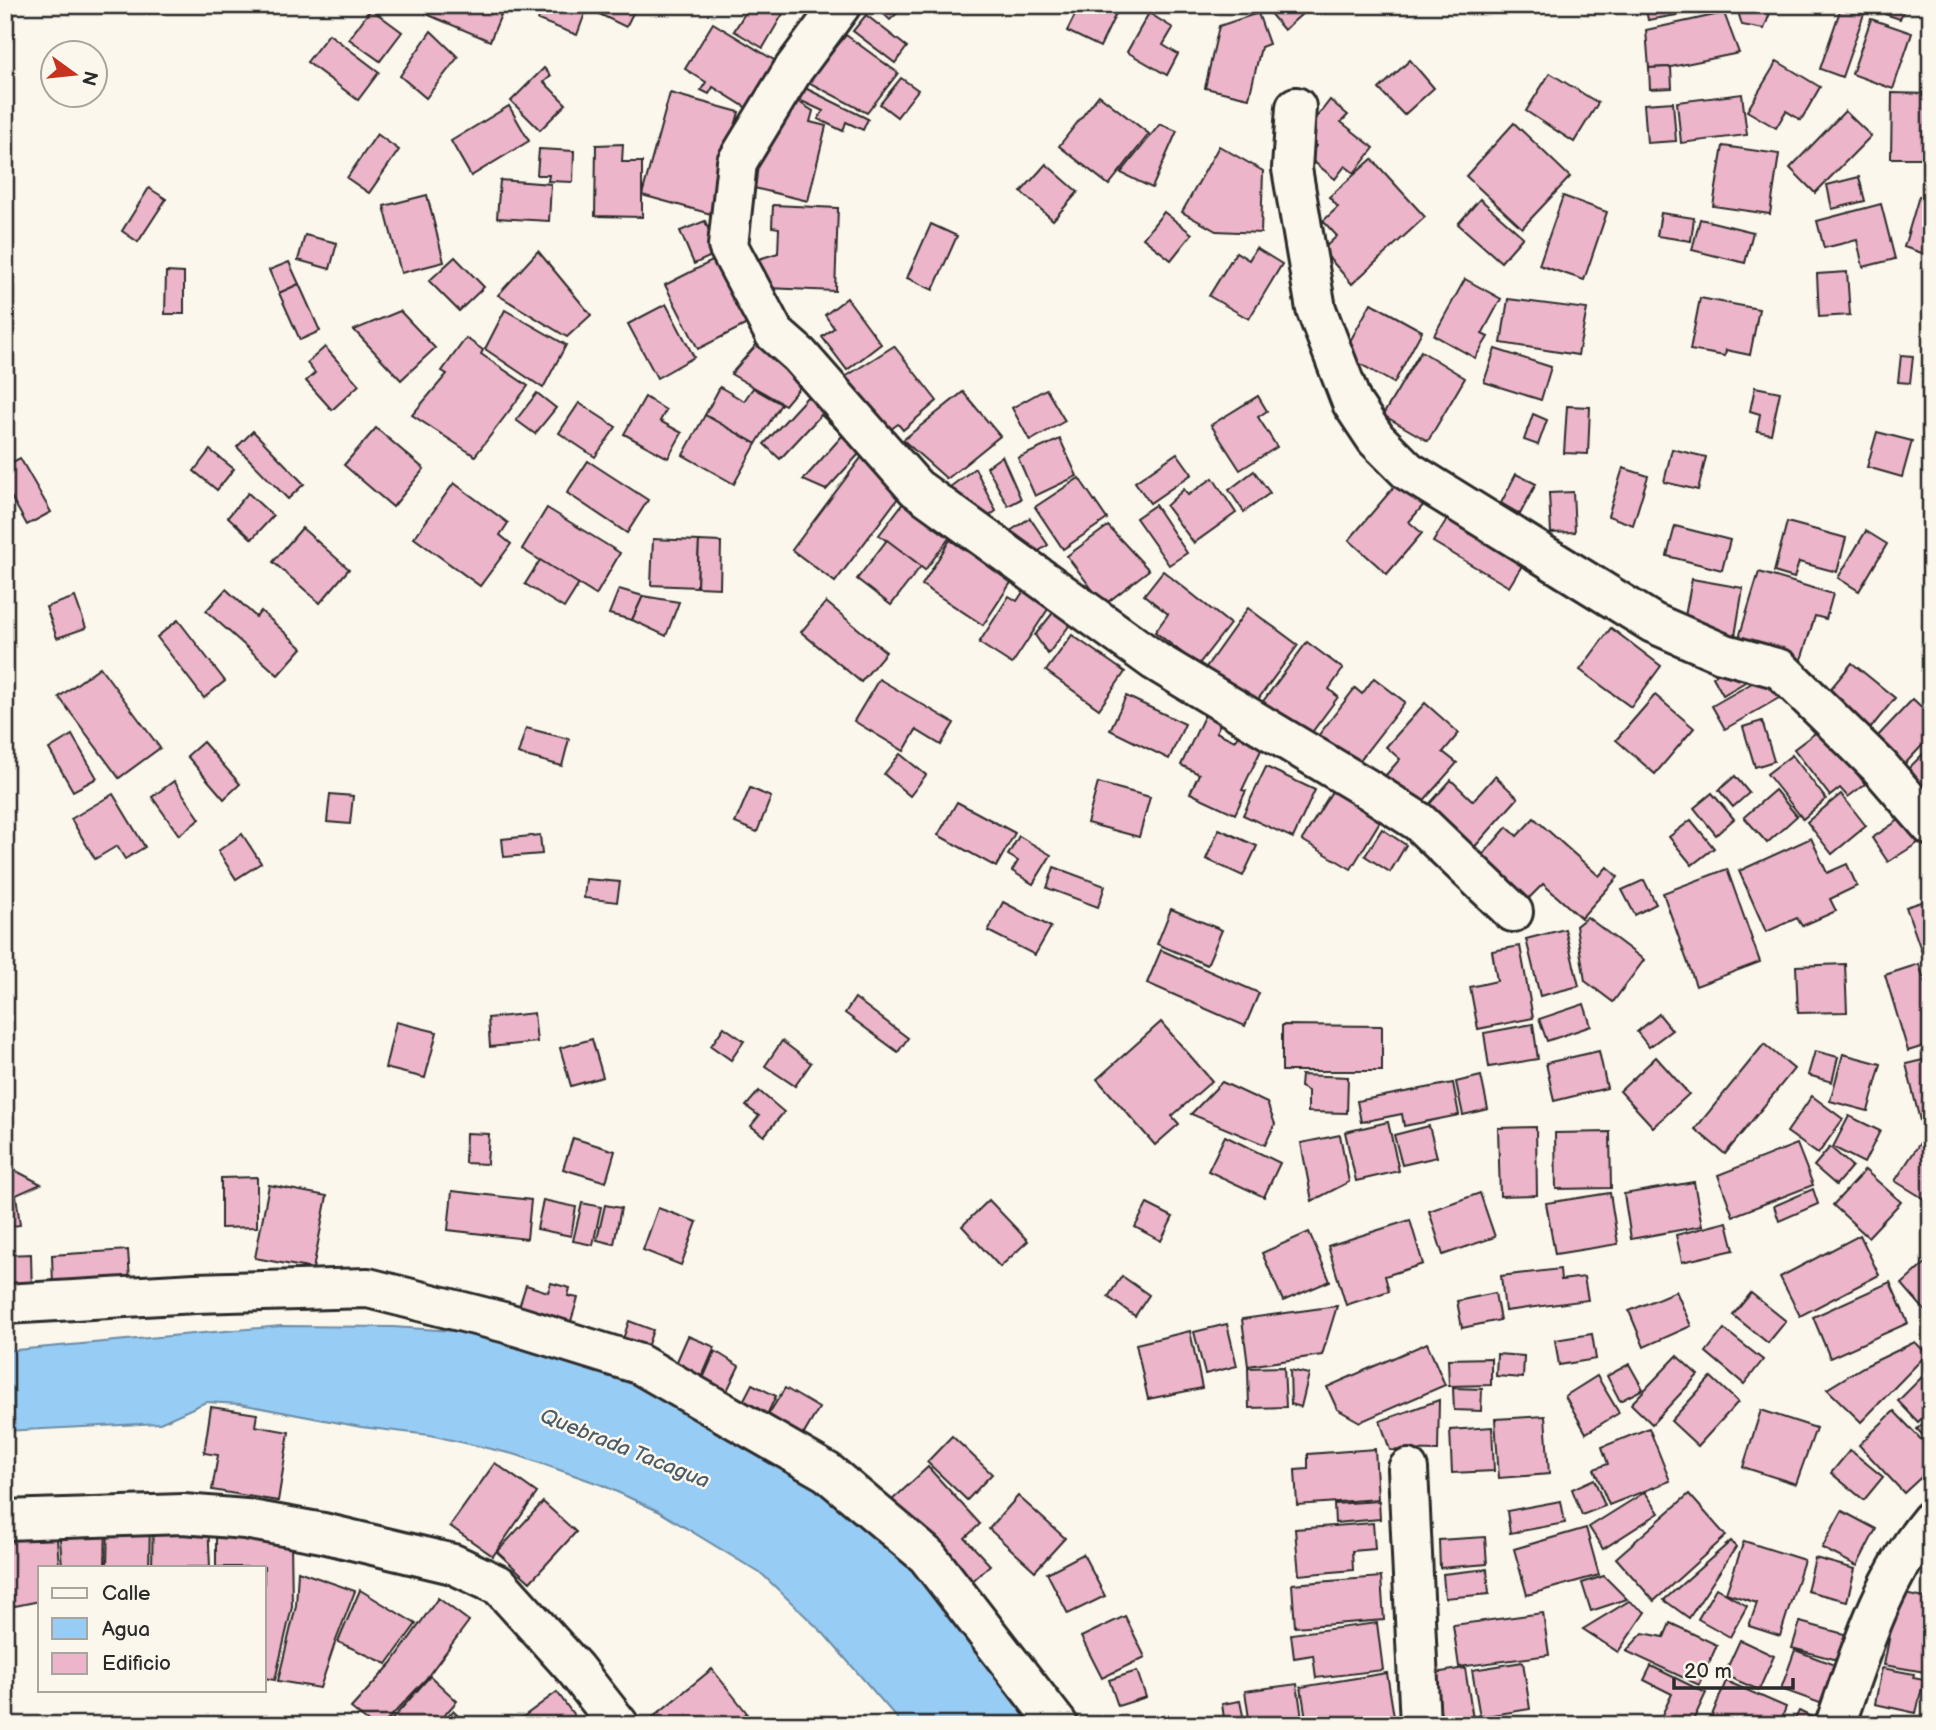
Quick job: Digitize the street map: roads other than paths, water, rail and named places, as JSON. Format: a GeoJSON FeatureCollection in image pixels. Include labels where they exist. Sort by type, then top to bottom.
{"type":"FeatureCollection","features":[{"type":"Feature","properties":{"kind":"street"},"geometry":{"type":"LineString","coordinates":[[841,5],[793,70],[737,162],[728,246],[774,334],[799,355],[916,488],[1155,661],[1419,822],[1513,912]]}},
{"type":"Feature","properties":{"kind":"street"},"geometry":{"type":"LineString","coordinates":[[1296,107],[1292,169],[1317,309],[1352,403],[1376,439],[1408,471],[1653,622],[1722,653],[1780,669],[1879,766],[1931,826]]}},
{"type":"Feature","properties":{"kind":"street"},"geometry":{"type":"LineString","coordinates":[[5,1304],[195,1293],[368,1289],[507,1323],[639,1364],[827,1472],[927,1556],[1058,1725]]}},
{"type":"Feature","properties":{"kind":"street"},"geometry":{"type":"LineString","coordinates":[[1408,1469],[1420,1725]]}},
{"type":"Feature","properties":{"kind":"street"},"geometry":{"type":"LineString","coordinates":[[5,1520],[183,1514],[233,1518],[323,1533],[453,1564],[500,1586],[575,1669],[619,1725]]}},
{"type":"Feature","properties":{"kind":"street"},"geometry":{"type":"LineString","coordinates":[[1835,1725],[1876,1611],[1913,1541],[1931,1520]]}},
{"type":"Feature","properties":{"kind":"water","name":"Quebrada Tacagua"},"geometry":{"type":"Polygon","coordinates":[[[281,1326],[393,1327],[485,1333],[581,1355],[742,1433],[886,1539],[950,1601],[1040,1725],[903,1725],[824,1634],[763,1575],[658,1511],[602,1485],[517,1455],[430,1435],[361,1427],[240,1404],[206,1402],[160,1423],[5,1431],[5,1351],[281,1326]]]}}]}
